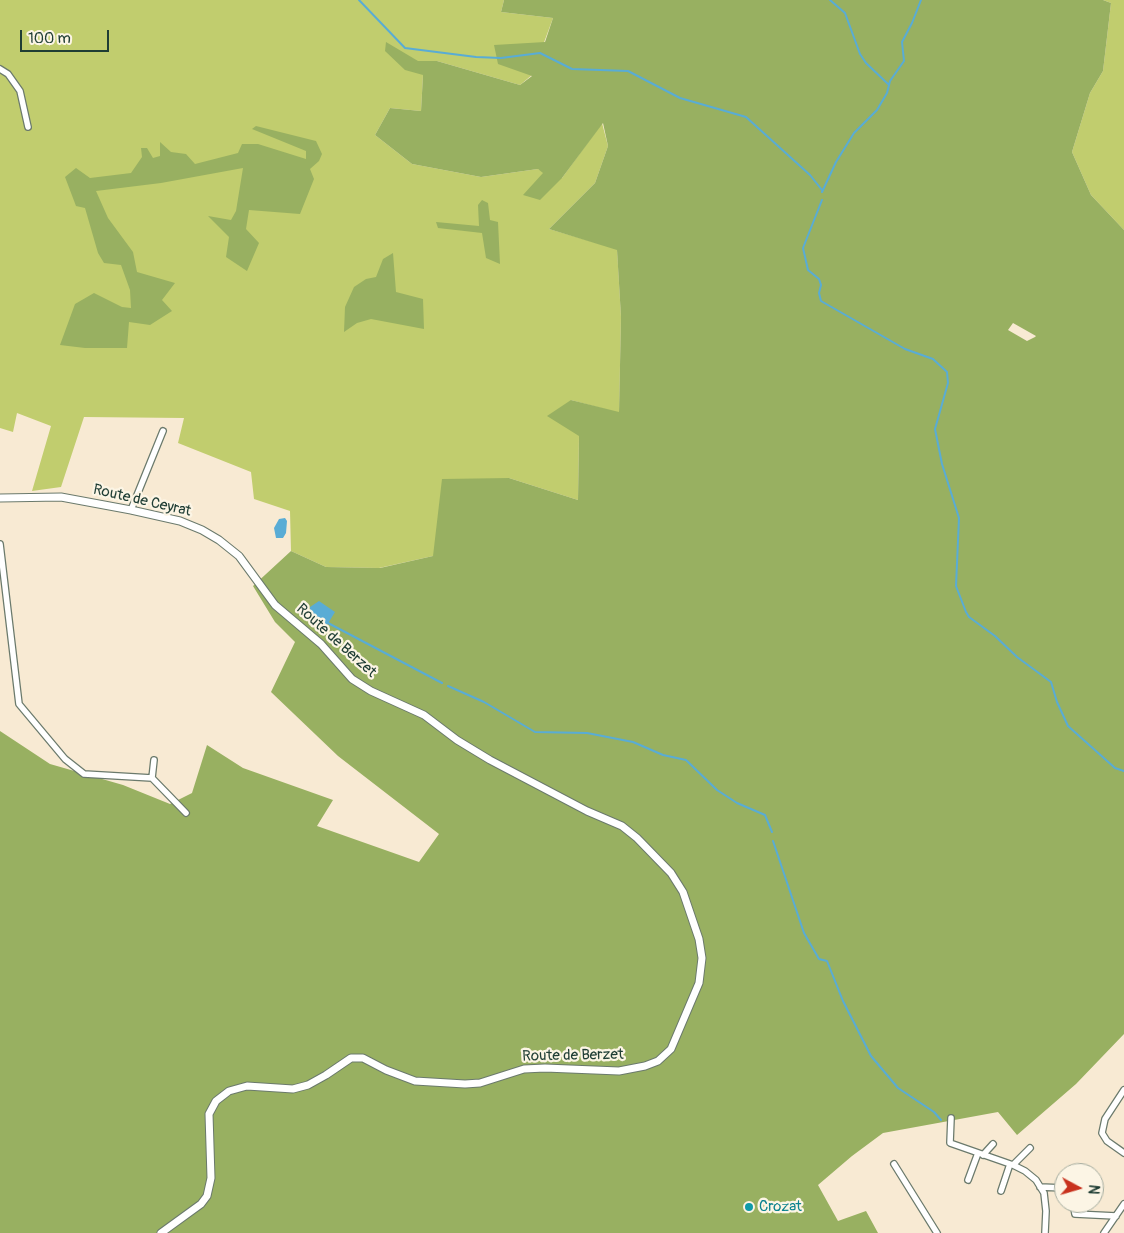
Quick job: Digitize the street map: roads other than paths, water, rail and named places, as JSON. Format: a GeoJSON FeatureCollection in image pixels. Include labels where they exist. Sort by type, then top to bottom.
{"type":"FeatureCollection","features":[{"type":"Feature","properties":{"kind":"street"},"geometry":{"type":"LineString","coordinates":[[0,69],[8,74],[20,91],[28,127]]}},
{"type":"Feature","properties":{"kind":"street"},"geometry":{"type":"LineString","coordinates":[[131,510],[163,431]]}},
{"type":"Feature","properties":{"kind":"street","name":"Route de Ceyrat"},"geometry":{"type":"LineString","coordinates":[[0,498],[60,497],[180,521],[202,530],[219,540],[239,556],[274,605]]}},
{"type":"Feature","properties":{"kind":"street"},"geometry":{"type":"LineString","coordinates":[[0,544],[19,704],[65,760],[84,774],[152,778],[186,813]]}},
{"type":"Feature","properties":{"kind":"street","name":"Route de Berzet"},"geometry":{"type":"LineString","coordinates":[[161,1233],[201,1204],[207,1196],[212,1178],[209,1114],[216,1101],[229,1091],[247,1086],[293,1089],[308,1085],[351,1058],[363,1058],[386,1070],[415,1081],[464,1084],[480,1083],[524,1069],[620,1071],[645,1066],[658,1060],[671,1049],[699,983],[702,970],[699,939],[684,892],[671,873],[637,838],[622,826],[587,811],[490,760],[457,740],[424,716],[371,691],[352,679],[321,644],[274,605]]}},
{"type":"Feature","properties":{"kind":"street"},"geometry":{"type":"LineString","coordinates":[[152,778],[154,760]]}},
{"type":"Feature","properties":{"kind":"street"},"geometry":{"type":"LineString","coordinates":[[1124,1090],[1105,1119],[1102,1133],[1107,1141],[1124,1153]]}},
{"type":"Feature","properties":{"kind":"street"},"geometry":{"type":"LineString","coordinates":[[951,1118],[950,1143],[1025,1170],[1040,1187],[1044,1193],[1046,1211],[1045,1233]]}},
{"type":"Feature","properties":{"kind":"street"},"geometry":{"type":"LineString","coordinates":[[968,1180],[981,1154],[993,1144]]}},
{"type":"Feature","properties":{"kind":"street"},"geometry":{"type":"LineString","coordinates":[[1001,1192],[1012,1165],[1030,1148]]}},
{"type":"Feature","properties":{"kind":"street"},"geometry":{"type":"LineString","coordinates":[[894,1164],[937,1233]]}},
{"type":"Feature","properties":{"kind":"street"},"geometry":{"type":"LineString","coordinates":[[1040,1187],[1054,1188]]}},
{"type":"Feature","properties":{"kind":"street"},"geometry":{"type":"LineString","coordinates":[[1104,1233],[1124,1204]]}},
{"type":"Feature","properties":{"kind":"street"},"geometry":{"type":"LineString","coordinates":[[1075,1213],[1116,1216]]}},
{"type":"Feature","properties":{"kind":"water"},"geometry":{"type":"Polygon","coordinates":[[[285,518],[287,521],[286,533],[283,538],[276,538],[274,528],[279,519],[285,518]]]}},
{"type":"Feature","properties":{"kind":"water"},"geometry":{"type":"Polygon","coordinates":[[[319,601],[335,612],[324,630],[310,613],[310,607],[319,601]]]}},
{"type":"Feature","properties":{"kind":"waterway"},"geometry":{"type":"LineString","coordinates":[[359,0],[405,48],[476,57],[501,58],[540,53],[572,69],[628,71],[680,98],[746,117],[810,175],[822,190]]}},
{"type":"Feature","properties":{"kind":"waterway"},"geometry":{"type":"LineString","coordinates":[[830,0],[845,13],[860,54],[866,63],[888,84]]}},
{"type":"Feature","properties":{"kind":"waterway"},"geometry":{"type":"LineString","coordinates":[[822,192],[836,162],[854,133],[877,110],[887,93],[890,81],[904,61],[902,42],[921,0]]}},
{"type":"Feature","properties":{"kind":"waterway"},"geometry":{"type":"LineString","coordinates":[[822,200],[803,248],[808,270],[819,279],[821,301],[905,349],[933,359],[947,372],[948,383],[935,429],[942,464],[959,518],[956,586],[966,612],[969,617],[995,636],[1017,657],[1051,682],[1057,702],[1068,726],[1115,768],[1124,771]]}},
{"type":"Feature","properties":{"kind":"waterway"},"geometry":{"type":"LineString","coordinates":[[328,623],[442,683]]}},
{"type":"Feature","properties":{"kind":"waterway"},"geometry":{"type":"LineString","coordinates":[[448,686],[484,702],[535,732],[587,733],[633,742],[663,755],[686,760],[717,790],[737,803],[765,815],[772,832]]}},
{"type":"Feature","properties":{"kind":"waterway"},"geometry":{"type":"LineString","coordinates":[[773,841],[804,933],[819,959],[827,961],[843,1001],[871,1056],[898,1088],[934,1112],[941,1120]]}},
{"type":"Feature","properties":{"kind":"place","name":"Crozat"},"geometry":{"type":"Point","coordinates":[749,1207]}}]}
